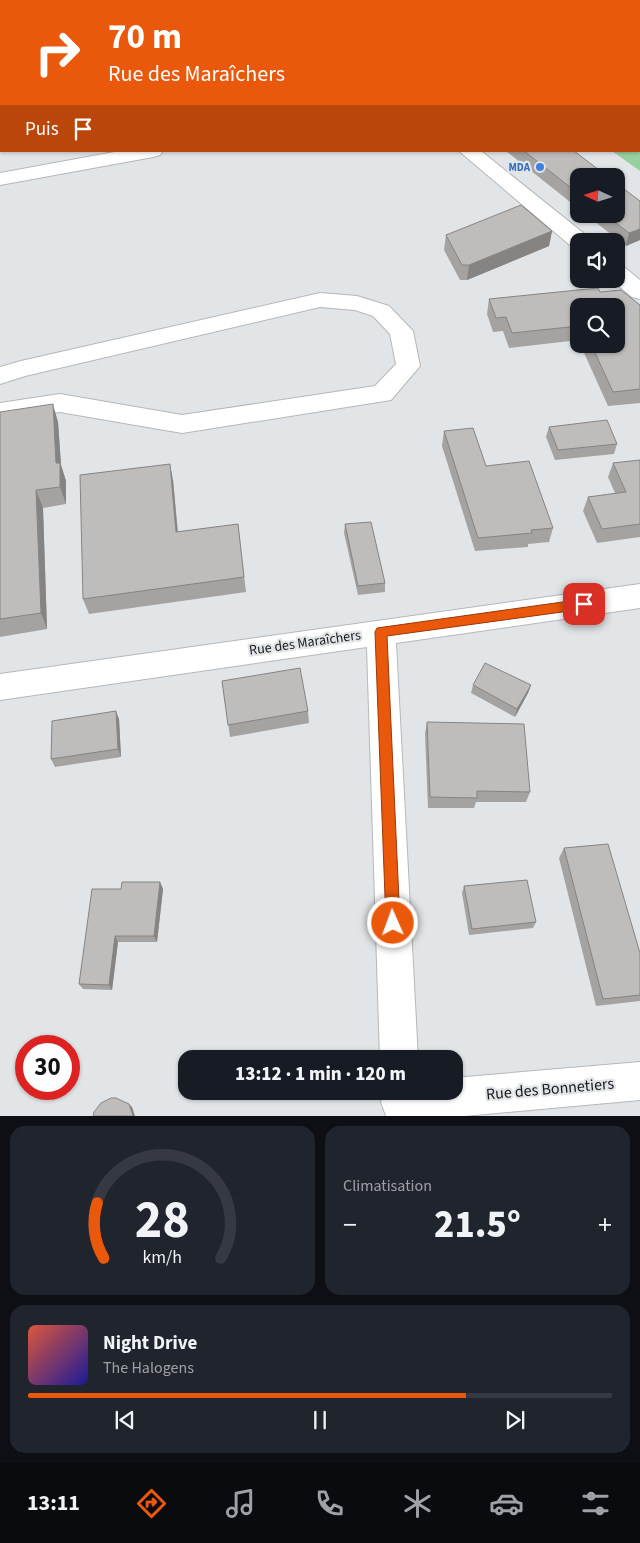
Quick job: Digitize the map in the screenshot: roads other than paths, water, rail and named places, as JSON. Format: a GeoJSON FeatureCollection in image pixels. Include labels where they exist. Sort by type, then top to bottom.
{"type":"FeatureCollection","features":[{"type":"Feature","properties":{"kind":"street"},"geometry":{"type":"LineString","coordinates":[[0,179],[148,152]]}},
{"type":"Feature","properties":{"kind":"street"},"geometry":{"type":"LineString","coordinates":[[470,152],[570,234]]}},
{"type":"Feature","properties":{"kind":"street"},"geometry":{"type":"LineString","coordinates":[[625,280],[640,292]]}},
{"type":"Feature","properties":{"kind":"street"},"geometry":{"type":"LineString","coordinates":[[0,376],[21,369],[320,300],[357,303],[381,311],[402,331],[408,366],[382,394],[182,424],[60,403],[0,412]]}},
{"type":"Feature","properties":{"kind":"street","name":"Rue des Maraîchers"},"geometry":{"type":"LineString","coordinates":[[0,687],[640,596]]}},
{"type":"Feature","properties":{"kind":"street"},"geometry":{"type":"LineString","coordinates":[[381,632],[398,1050]]}},
{"type":"Feature","properties":{"kind":"street","name":"Rue des Bonnetiers"},"geometry":{"type":"LineString","coordinates":[[400,1103],[640,1080]]}},
{"type":"Feature","properties":{"kind":"place","name":"MDA"},"geometry":{"type":"Point","coordinates":[540,167]}}]}
